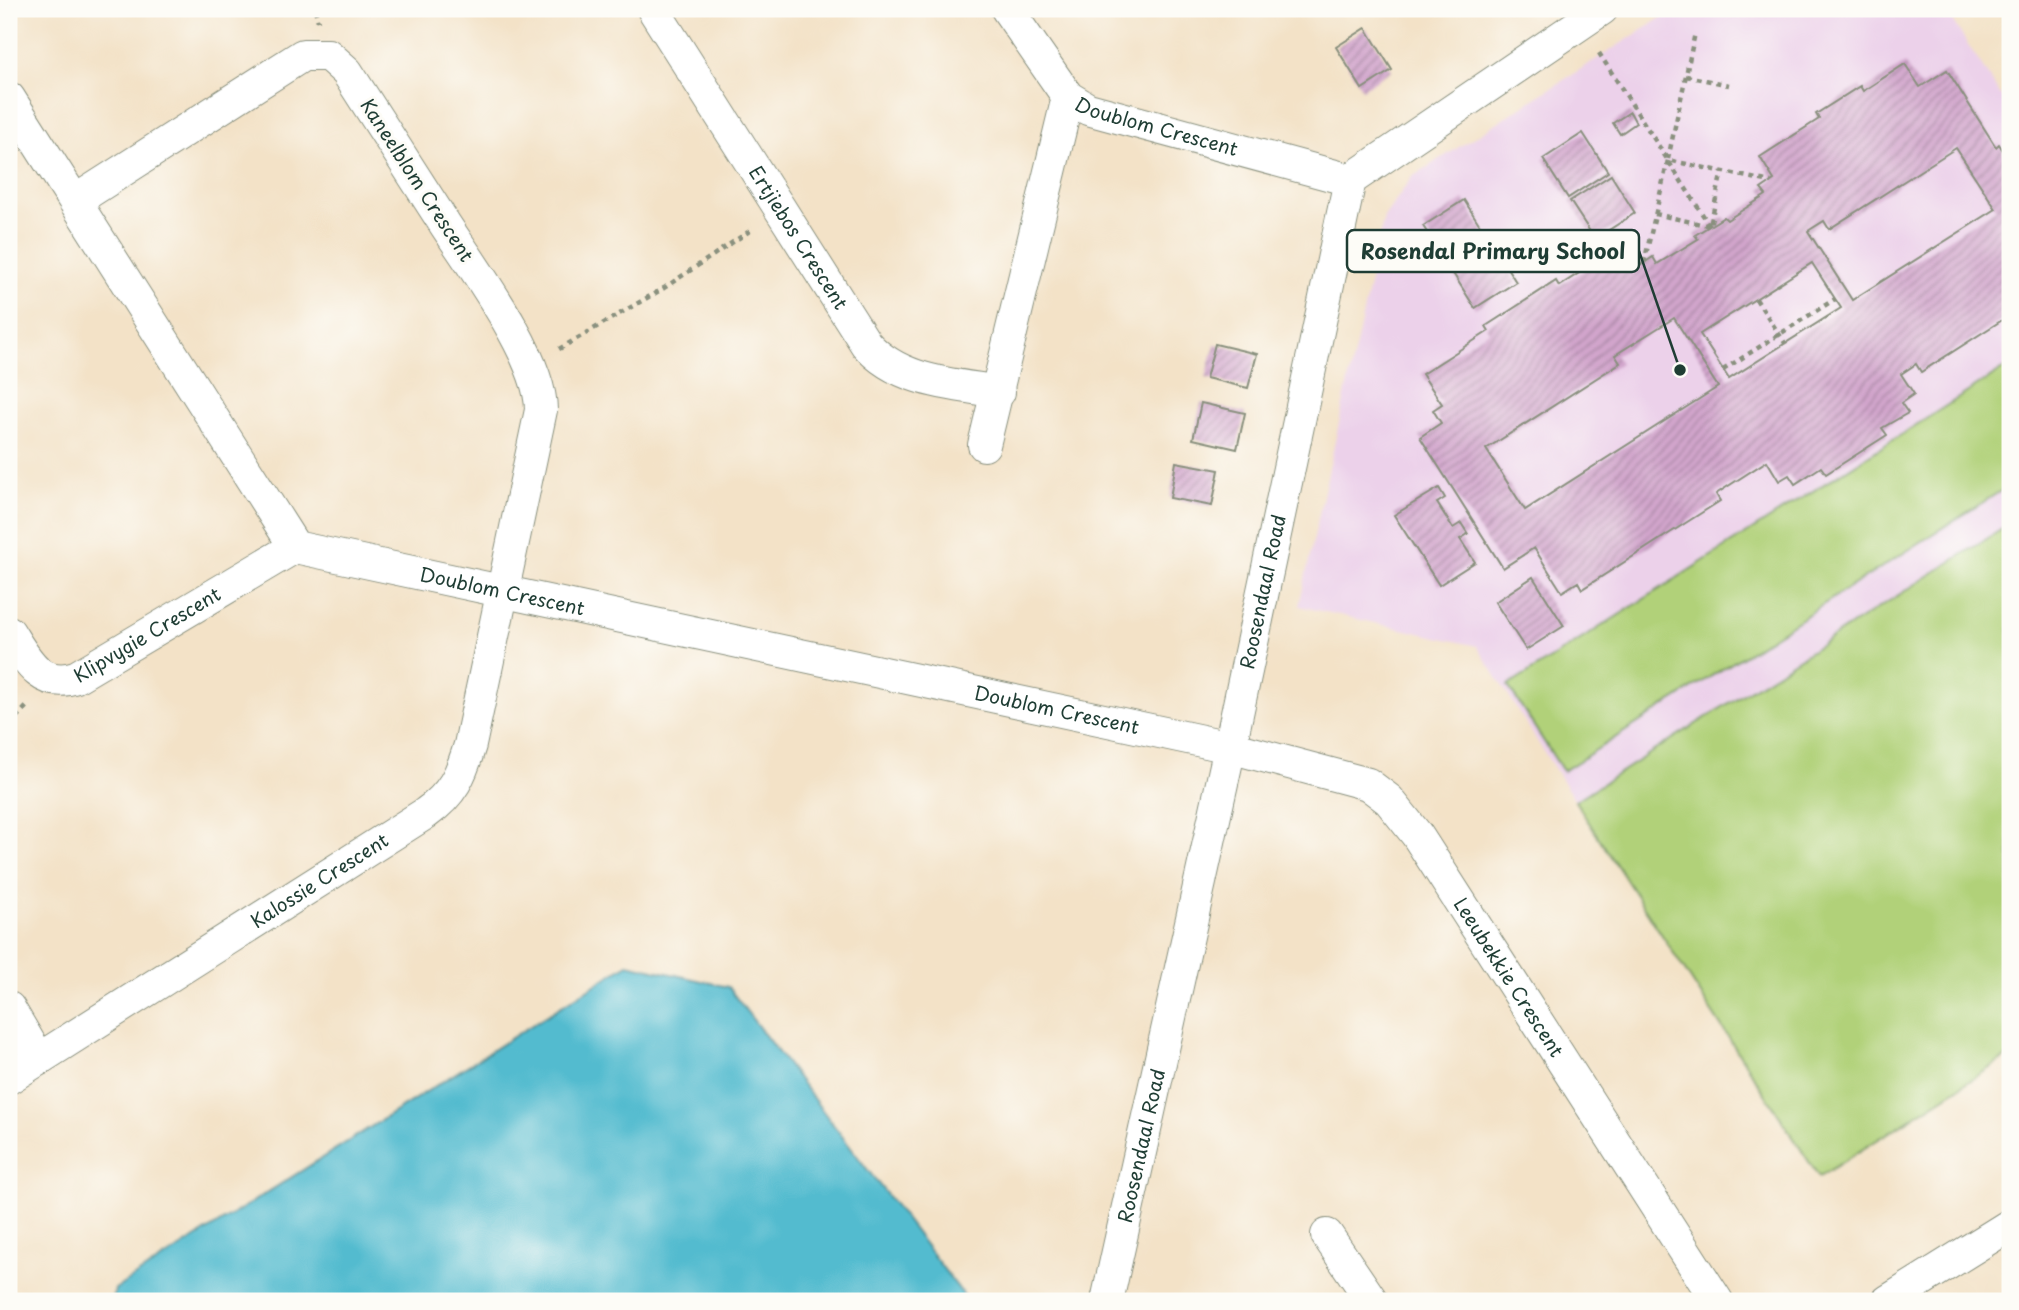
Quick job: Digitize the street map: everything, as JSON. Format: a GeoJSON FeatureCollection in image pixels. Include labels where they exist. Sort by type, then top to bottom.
{"type":"FeatureCollection","features":[{"type":"Feature","properties":{"kind":"street","name":"Ertjiebos Crescent"},"geometry":{"type":"LineString","coordinates":[[653,9],[780,211],[877,357],[909,374],[999,391]]}},
{"type":"Feature","properties":{"kind":"street"},"geometry":{"type":"LineString","coordinates":[[1350,180],[1602,9]]}},
{"type":"Feature","properties":{"kind":"street","name":"Doublom Crescent"},"geometry":{"type":"LineString","coordinates":[[1018,13],[1068,97],[1088,109],[1113,118],[1350,180]]}},
{"type":"Feature","properties":{"kind":"street","name":"Kaneelblom Crescent"},"geometry":{"type":"LineString","coordinates":[[75,201],[303,55],[328,55],[347,72],[484,284],[528,361],[541,392],[540,418],[502,591]]}},
{"type":"Feature","properties":{"kind":"street"},"geometry":{"type":"LineString","coordinates":[[984,446],[1068,97]]}},
{"type":"Feature","properties":{"kind":"street"},"geometry":{"type":"LineString","coordinates":[[9,98],[295,547]]}},
{"type":"Feature","properties":{"kind":"street","name":"Roosendaal Road"},"geometry":{"type":"LineString","coordinates":[[1107,1301],[1230,747],[1350,180]]}},
{"type":"Feature","properties":{"kind":"street","name":"Doublom Crescent"},"geometry":{"type":"LineString","coordinates":[[295,547],[1230,747]]}},
{"type":"Feature","properties":{"kind":"street","name":"Klipvygie Crescent"},"geometry":{"type":"LineString","coordinates":[[9,632],[39,674],[51,681],[64,681],[76,677],[295,547]]}},
{"type":"Feature","properties":{"kind":"street","name":"Kalossie Crescent"},"geometry":{"type":"LineString","coordinates":[[9,1078],[443,801],[457,784],[470,745],[502,591]]}},
{"type":"Feature","properties":{"kind":"street","name":"Leeubekkie Crescent"},"geometry":{"type":"LineString","coordinates":[[1230,747],[1368,784],[1404,816],[1717,1301]]}},
{"type":"Feature","properties":{"kind":"street"},"geometry":{"type":"LineString","coordinates":[[9,1008],[39,1059]]}},
{"type":"Feature","properties":{"kind":"street"},"geometry":{"type":"LineString","coordinates":[[1888,1301],[2010,1225]]}},
{"type":"Feature","properties":{"kind":"street"},"geometry":{"type":"LineString","coordinates":[[1327,1235],[1372,1301]]}},
{"type":"Feature","properties":{"kind":"path"},"geometry":{"type":"LineString","coordinates":[[1644,263],[1695,33]]}},
{"type":"Feature","properties":{"kind":"path"},"geometry":{"type":"LineString","coordinates":[[1593,44],[1710,226]]}},
{"type":"Feature","properties":{"kind":"path"},"geometry":{"type":"LineString","coordinates":[[1686,76],[1729,85]]}},
{"type":"Feature","properties":{"kind":"path"},"geometry":{"type":"LineString","coordinates":[[1668,160],[1771,182]]}},
{"type":"Feature","properties":{"kind":"path"},"geometry":{"type":"LineString","coordinates":[[1710,226],[1722,172]]}},
{"type":"Feature","properties":{"kind":"path"},"geometry":{"type":"LineString","coordinates":[[528,361],[570,344],[664,288],[780,211]]}},
{"type":"Feature","properties":{"kind":"path"},"geometry":{"type":"LineString","coordinates":[[1655,214],[1710,226]]}},
{"type":"Feature","properties":{"kind":"path"},"geometry":{"type":"LineString","coordinates":[[1756,299],[1785,344]]}},
{"type":"Feature","properties":{"kind":"path"},"geometry":{"type":"LineString","coordinates":[[1724,370],[1835,299]]}},
{"type":"Feature","properties":{"kind":"shaded area"},"geometry":{"type":"Polygon","coordinates":[[[1675,9],[1945,9],[2010,110],[2010,524],[1575,801],[1477,646],[1299,606],[1384,217],[1412,177],[1675,9]]]}},
{"type":"Feature","properties":{"kind":"green space"},"geometry":{"type":"Polygon","coordinates":[[[2010,365],[2010,485],[1563,771],[1508,686],[2010,365]]]}},
{"type":"Feature","properties":{"kind":"green space"},"geometry":{"type":"Polygon","coordinates":[[[2010,524],[2010,1055],[1819,1177],[1575,801],[2010,524]]]}},
{"type":"Feature","properties":{"kind":"water"},"geometry":{"type":"Polygon","coordinates":[[[628,964],[728,987],[968,1301],[113,1301],[115,1289],[628,964]]]}},
{"type":"Feature","properties":{"kind":"building"},"geometry":{"type":"Polygon","coordinates":[[[1366,28],[1392,70],[1362,89],[1336,47],[1366,28]]]}},
{"type":"Feature","properties":{"kind":"building"},"geometry":{"type":"Polygon","coordinates":[[[1905,64],[1920,87],[1947,70],[1996,147],[1999,144],[2010,162],[2010,315],[1921,372],[1916,364],[1901,374],[1914,394],[1901,403],[1908,413],[1882,428],[1887,435],[1826,474],[1821,467],[1795,484],[1789,475],[1779,481],[1767,461],[1716,494],[1720,501],[1582,589],[1578,582],[1562,592],[1534,548],[1503,568],[1420,437],[1441,423],[1433,410],[1442,404],[1422,374],[1489,331],[1486,326],[1556,281],[1559,286],[1627,242],[1641,265],[1653,257],[1657,264],[1698,239],[1695,235],[1724,217],[1727,220],[1766,195],[1761,189],[1774,180],[1760,157],[1819,119],[1816,114],[1860,86],[1863,91],[1905,64]],[[1956,148],[1829,229],[1824,221],[1808,231],[1852,300],[1996,209],[1956,148]],[[1812,263],[1700,334],[1729,379],[1841,308],[1812,263]],[[1674,318],[1615,355],[1620,363],[1486,449],[1525,510],[1718,387],[1674,318]]]}},
{"type":"Feature","properties":{"kind":"building"},"geometry":{"type":"Polygon","coordinates":[[[1630,112],[1636,123],[1620,134],[1613,123],[1630,112]]]}},
{"type":"Feature","properties":{"kind":"building"},"geometry":{"type":"Polygon","coordinates":[[[1583,133],[1608,172],[1568,198],[1543,159],[1583,133]]]}},
{"type":"Feature","properties":{"kind":"building"},"geometry":{"type":"Polygon","coordinates":[[[1611,175],[1635,213],[1595,239],[1570,201],[1611,175]]]}},
{"type":"Feature","properties":{"kind":"building"},"geometry":{"type":"Polygon","coordinates":[[[1464,200],[1516,282],[1475,308],[1423,226],[1464,200]]]}},
{"type":"Feature","properties":{"kind":"building"},"geometry":{"type":"Polygon","coordinates":[[[1215,344],[1257,354],[1248,388],[1206,378],[1215,344]]]}},
{"type":"Feature","properties":{"kind":"building"},"geometry":{"type":"Polygon","coordinates":[[[1201,403],[1245,413],[1237,449],[1193,439],[1201,403]]]}},
{"type":"Feature","properties":{"kind":"building"},"geometry":{"type":"Polygon","coordinates":[[[1176,462],[1219,470],[1212,506],[1170,498],[1176,462]]]}},
{"type":"Feature","properties":{"kind":"building"},"geometry":{"type":"Polygon","coordinates":[[[1439,488],[1445,498],[1437,503],[1453,528],[1461,523],[1468,534],[1460,539],[1475,562],[1439,585],[1394,515],[1439,488]]]}},
{"type":"Feature","properties":{"kind":"building"},"geometry":{"type":"Polygon","coordinates":[[[1533,577],[1564,626],[1526,650],[1495,602],[1533,577]]]}},
{"type":"Feature","properties":{"kind":"place","name":"Rosendal Primary School"},"geometry":{"type":"Point","coordinates":[1680,370]}}]}
